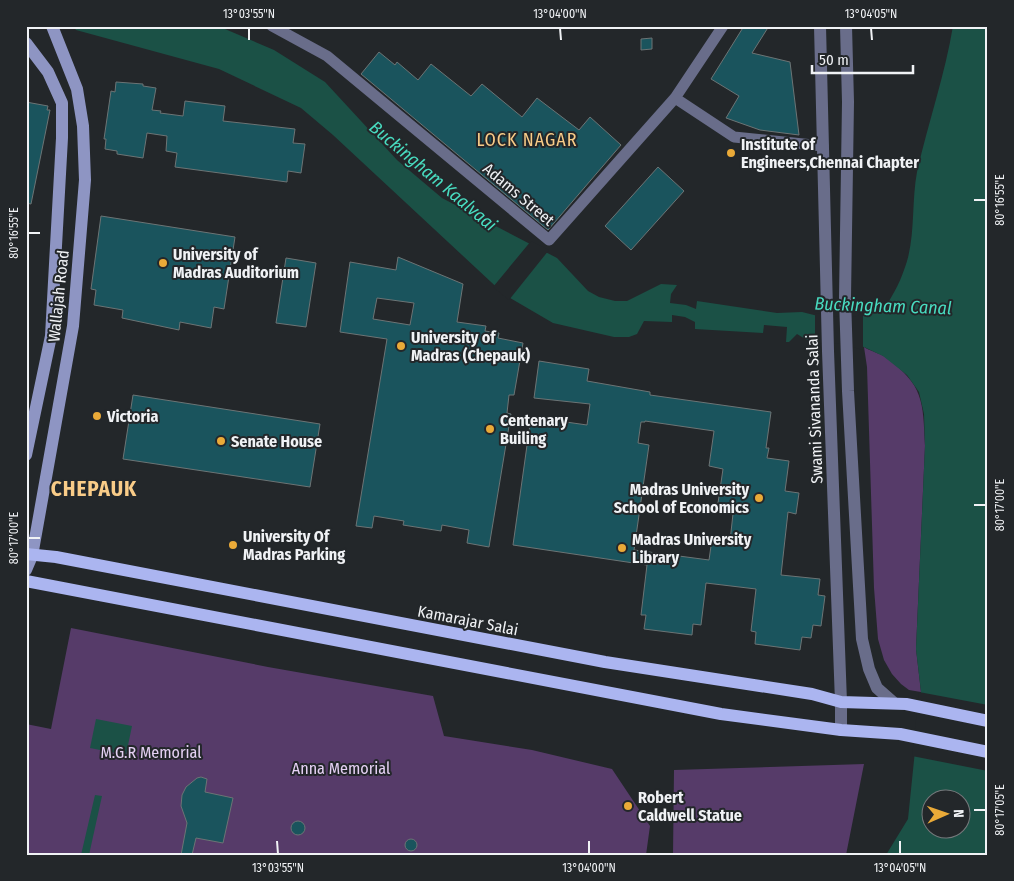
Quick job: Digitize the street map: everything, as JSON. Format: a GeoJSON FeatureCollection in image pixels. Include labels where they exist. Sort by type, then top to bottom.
{"type":"FeatureCollection","features":[{"type":"Feature","properties":{"kind":"main road","name":"Wallajah Road"},"geometry":{"type":"LineString","coordinates":[[26,570],[73,326],[85,180],[83,126],[77,89],[52,26]]}},
{"type":"Feature","properties":{"kind":"main road","name":"Wallajah Road"},"geometry":{"type":"LineString","coordinates":[[26,43],[48,72],[62,103],[62,138],[50,336],[26,455]]}},
{"type":"Feature","properties":{"kind":"main road","name":"Kamarajar Salai"},"geometry":{"type":"LineString","coordinates":[[29,555],[56,557],[605,662],[812,694],[841,702],[900,704],[988,721]]}},
{"type":"Feature","properties":{"kind":"main road"},"geometry":{"type":"LineString","coordinates":[[26,581],[721,714],[841,730],[900,734],[988,752]]}},
{"type":"Feature","properties":{"kind":"street","name":"Adams Street"},"geometry":{"type":"LineString","coordinates":[[272,26],[327,56],[549,240],[675,98],[723,26]]}},
{"type":"Feature","properties":{"kind":"street","name":"Swami Sivananda Salai"},"geometry":{"type":"LineString","coordinates":[[820,26],[828,351],[841,730]]}},
{"type":"Feature","properties":{"kind":"street"},"geometry":{"type":"LineString","coordinates":[[846,26],[848,102],[847,351],[862,639],[869,669],[877,688],[900,704]]}},
{"type":"Feature","properties":{"kind":"street"},"geometry":{"type":"LineString","coordinates":[[675,98],[734,137],[823,146]]}},
{"type":"Feature","properties":{"kind":"green space"},"geometry":{"type":"Polygon","coordinates":[[[864,347],[885,357],[907,376],[919,395],[922,405],[925,446],[916,649],[921,692],[909,690],[892,674],[884,660],[878,639],[874,588],[867,367],[864,347]]]}},
{"type":"Feature","properties":{"kind":"green space"},"geometry":{"type":"Polygon","coordinates":[[[71,628],[268,667],[433,696],[444,736],[532,750],[612,769],[650,826],[646,855],[26,855],[26,724],[51,729],[71,628]]]}},
{"type":"Feature","properties":{"kind":"green space"},"geometry":{"type":"Polygon","coordinates":[[[864,764],[846,855],[673,855],[674,770],[864,764]]]}},
{"type":"Feature","properties":{"kind":"shaded area"},"geometry":{"type":"Polygon","coordinates":[[[73,26],[215,26],[274,50],[325,82],[397,160],[442,198],[557,258],[588,291],[599,297],[615,301],[627,301],[661,284],[677,285],[671,294],[670,303],[686,305],[696,309],[697,301],[777,313],[802,312],[830,319],[858,318],[867,312],[883,311],[895,291],[908,258],[917,172],[946,63],[953,26],[988,26],[988,855],[886,855],[908,819],[921,692],[916,649],[925,446],[924,414],[919,392],[907,375],[883,356],[864,347],[831,340],[807,340],[797,334],[789,342],[786,342],[787,327],[764,325],[763,333],[695,329],[695,322],[685,317],[672,315],[672,322],[644,321],[637,334],[629,337],[614,337],[553,323],[505,295],[333,135],[301,108],[219,69],[76,30],[73,26]]]}},
{"type":"Feature","properties":{"kind":"shaded area"},"geometry":{"type":"Polygon","coordinates":[[[96,719],[132,726],[126,755],[90,748],[96,719]]]}},
{"type":"Feature","properties":{"kind":"shaded area"},"geometry":{"type":"Polygon","coordinates":[[[95,795],[102,796],[89,855],[81,855],[95,795]]]}},
{"type":"Feature","properties":{"kind":"pier"},"geometry":{"type":"Polygon","coordinates":[[[531,241],[549,250],[509,300],[493,287],[531,241]]]}},
{"type":"Feature","properties":{"kind":"pier"},"geometry":{"type":"Polygon","coordinates":[[[863,311],[863,350],[839,343],[815,344],[815,313],[838,317],[857,316],[863,311]]]}},
{"type":"Feature","properties":{"kind":"pier"},"geometry":{"type":"Polygon","coordinates":[[[919,692],[988,705],[988,771],[912,756],[919,692]]]}},
{"type":"Feature","properties":{"kind":"building"},"geometry":{"type":"Polygon","coordinates":[[[744,26],[769,26],[752,53],[790,62],[799,135],[760,130],[726,118],[739,96],[711,79],[744,26]]]}},
{"type":"Feature","properties":{"kind":"building"},"geometry":{"type":"Polygon","coordinates":[[[652,38],[652,49],[641,50],[641,39],[652,38]]]}},
{"type":"Feature","properties":{"kind":"building"},"geometry":{"type":"Polygon","coordinates":[[[379,52],[395,65],[397,62],[418,80],[431,64],[471,96],[482,84],[522,117],[537,98],[579,130],[590,117],[621,145],[548,230],[361,74],[379,52]]]}},
{"type":"Feature","properties":{"kind":"building"},"geometry":{"type":"Polygon","coordinates":[[[116,82],[143,84],[143,86],[156,88],[152,110],[161,111],[160,113],[183,116],[185,101],[225,106],[223,121],[295,129],[293,143],[305,144],[301,173],[288,171],[287,182],[175,167],[177,153],[166,151],[167,136],[147,133],[143,158],[117,154],[117,151],[105,149],[106,139],[104,139],[111,91],[115,92],[116,82]]]}},
{"type":"Feature","properties":{"kind":"building"},"geometry":{"type":"Polygon","coordinates":[[[26,102],[48,106],[47,110],[50,110],[31,204],[26,203],[26,102]]]}},
{"type":"Feature","properties":{"kind":"building"},"geometry":{"type":"Polygon","coordinates":[[[658,167],[684,191],[631,250],[605,226],[658,167]]]}},
{"type":"Feature","properties":{"kind":"building","name":"University of Madras Auditorium"},"geometry":{"type":"Polygon","coordinates":[[[101,216],[235,237],[224,309],[214,307],[211,328],[180,322],[179,330],[122,318],[123,310],[94,305],[96,290],[91,289],[101,216]]]}},
{"type":"Feature","properties":{"kind":"building","name":"Centenary Builing"},"geometry":{"type":"Polygon","coordinates":[[[398,257],[463,284],[457,322],[486,326],[485,331],[499,333],[498,338],[523,343],[514,395],[509,395],[507,413],[511,414],[489,547],[467,543],[469,530],[442,525],[441,531],[403,525],[404,521],[374,516],[372,528],[356,526],[387,339],[340,332],[350,262],[396,270],[398,257]],[[377,298],[373,319],[410,325],[414,303],[377,298]]]}},
{"type":"Feature","properties":{"kind":"building"},"geometry":{"type":"Polygon","coordinates":[[[286,258],[316,263],[306,327],[276,323],[286,258]]]}},
{"type":"Feature","properties":{"kind":"building"},"geometry":{"type":"Polygon","coordinates":[[[539,361],[589,369],[587,381],[650,392],[650,395],[771,412],[766,448],[769,448],[767,458],[789,461],[785,491],[799,493],[796,514],[788,512],[781,575],[820,579],[818,595],[825,596],[821,626],[813,625],[811,638],[802,637],[800,650],[755,644],[756,632],[751,631],[756,589],[706,583],[701,625],[693,624],[692,635],[644,629],[646,615],[641,615],[647,565],[513,545],[531,417],[587,425],[590,404],[534,398],[539,361]],[[641,422],[638,443],[649,445],[634,550],[709,560],[712,539],[730,541],[734,505],[718,503],[723,469],[709,466],[714,431],[641,422]]]}},
{"type":"Feature","properties":{"kind":"building","name":"Senate House"},"geometry":{"type":"Polygon","coordinates":[[[133,395],[320,424],[310,487],[123,459],[133,395]]]}},
{"type":"Feature","properties":{"kind":"building"},"geometry":{"type":"Polygon","coordinates":[[[201,777],[207,779],[205,792],[233,798],[223,843],[196,838],[192,855],[181,855],[187,823],[181,806],[182,795],[186,787],[201,777]]]}},
{"type":"Feature","properties":{"kind":"building"},"geometry":{"type":"Polygon","coordinates":[[[298,821],[303,823],[305,828],[303,833],[298,835],[293,833],[291,828],[293,823],[298,821]]]}},
{"type":"Feature","properties":{"kind":"building"},"geometry":{"type":"Polygon","coordinates":[[[413,839],[416,840],[416,850],[409,851],[406,850],[405,843],[406,840],[413,839]]]}},
{"type":"Feature","properties":{"kind":"place","name":"Institute of Engineers,Chennai Chapter"},"geometry":{"type":"Point","coordinates":[731,153]}},
{"type":"Feature","properties":{"kind":"place","name":"University of Madras Auditorium"},"geometry":{"type":"Point","coordinates":[163,263]}},
{"type":"Feature","properties":{"kind":"place","name":"University of Madras (Chepauk)"},"geometry":{"type":"Point","coordinates":[401,346]}},
{"type":"Feature","properties":{"kind":"place","name":"Victoria"},"geometry":{"type":"Point","coordinates":[97,416]}},
{"type":"Feature","properties":{"kind":"place","name":"Centenary Builing"},"geometry":{"type":"Point","coordinates":[490,429]}},
{"type":"Feature","properties":{"kind":"place","name":"Senate House"},"geometry":{"type":"Point","coordinates":[221,441]}},
{"type":"Feature","properties":{"kind":"place","name":"Madras University School of Economics"},"geometry":{"type":"Point","coordinates":[759,498]}},
{"type":"Feature","properties":{"kind":"place","name":"University Of Madras Parking"},"geometry":{"type":"Point","coordinates":[233,545]}},
{"type":"Feature","properties":{"kind":"place","name":"Madras University Library"},"geometry":{"type":"Point","coordinates":[622,548]}},
{"type":"Feature","properties":{"kind":"place","name":"Robert Caldwell Statue"},"geometry":{"type":"Point","coordinates":[628,806]}},
{"type":"Feature","properties":{"kind":"district","name":"LOCK NAGAR"},"geometry":{"type":"Point","coordinates":[527,140]}},
{"type":"Feature","properties":{"kind":"district","name":"CHEPAUK"},"geometry":{"type":"Point","coordinates":[94,489]}},
{"type":"Feature","properties":{"kind":"water label","name":"Buckingham Kaalvaai"},"geometry":{"type":"Point","coordinates":[433,176]}},
{"type":"Feature","properties":{"kind":"water label","name":"Buckingham Canal"},"geometry":{"type":"Point","coordinates":[883,306]}},
{"type":"Feature","properties":{"kind":"park label","name":"M.G.R Memorial"},"geometry":{"type":"Point","coordinates":[151,752]}},
{"type":"Feature","properties":{"kind":"park label","name":"Anna Memorial"},"geometry":{"type":"Point","coordinates":[341,768]}}]}
